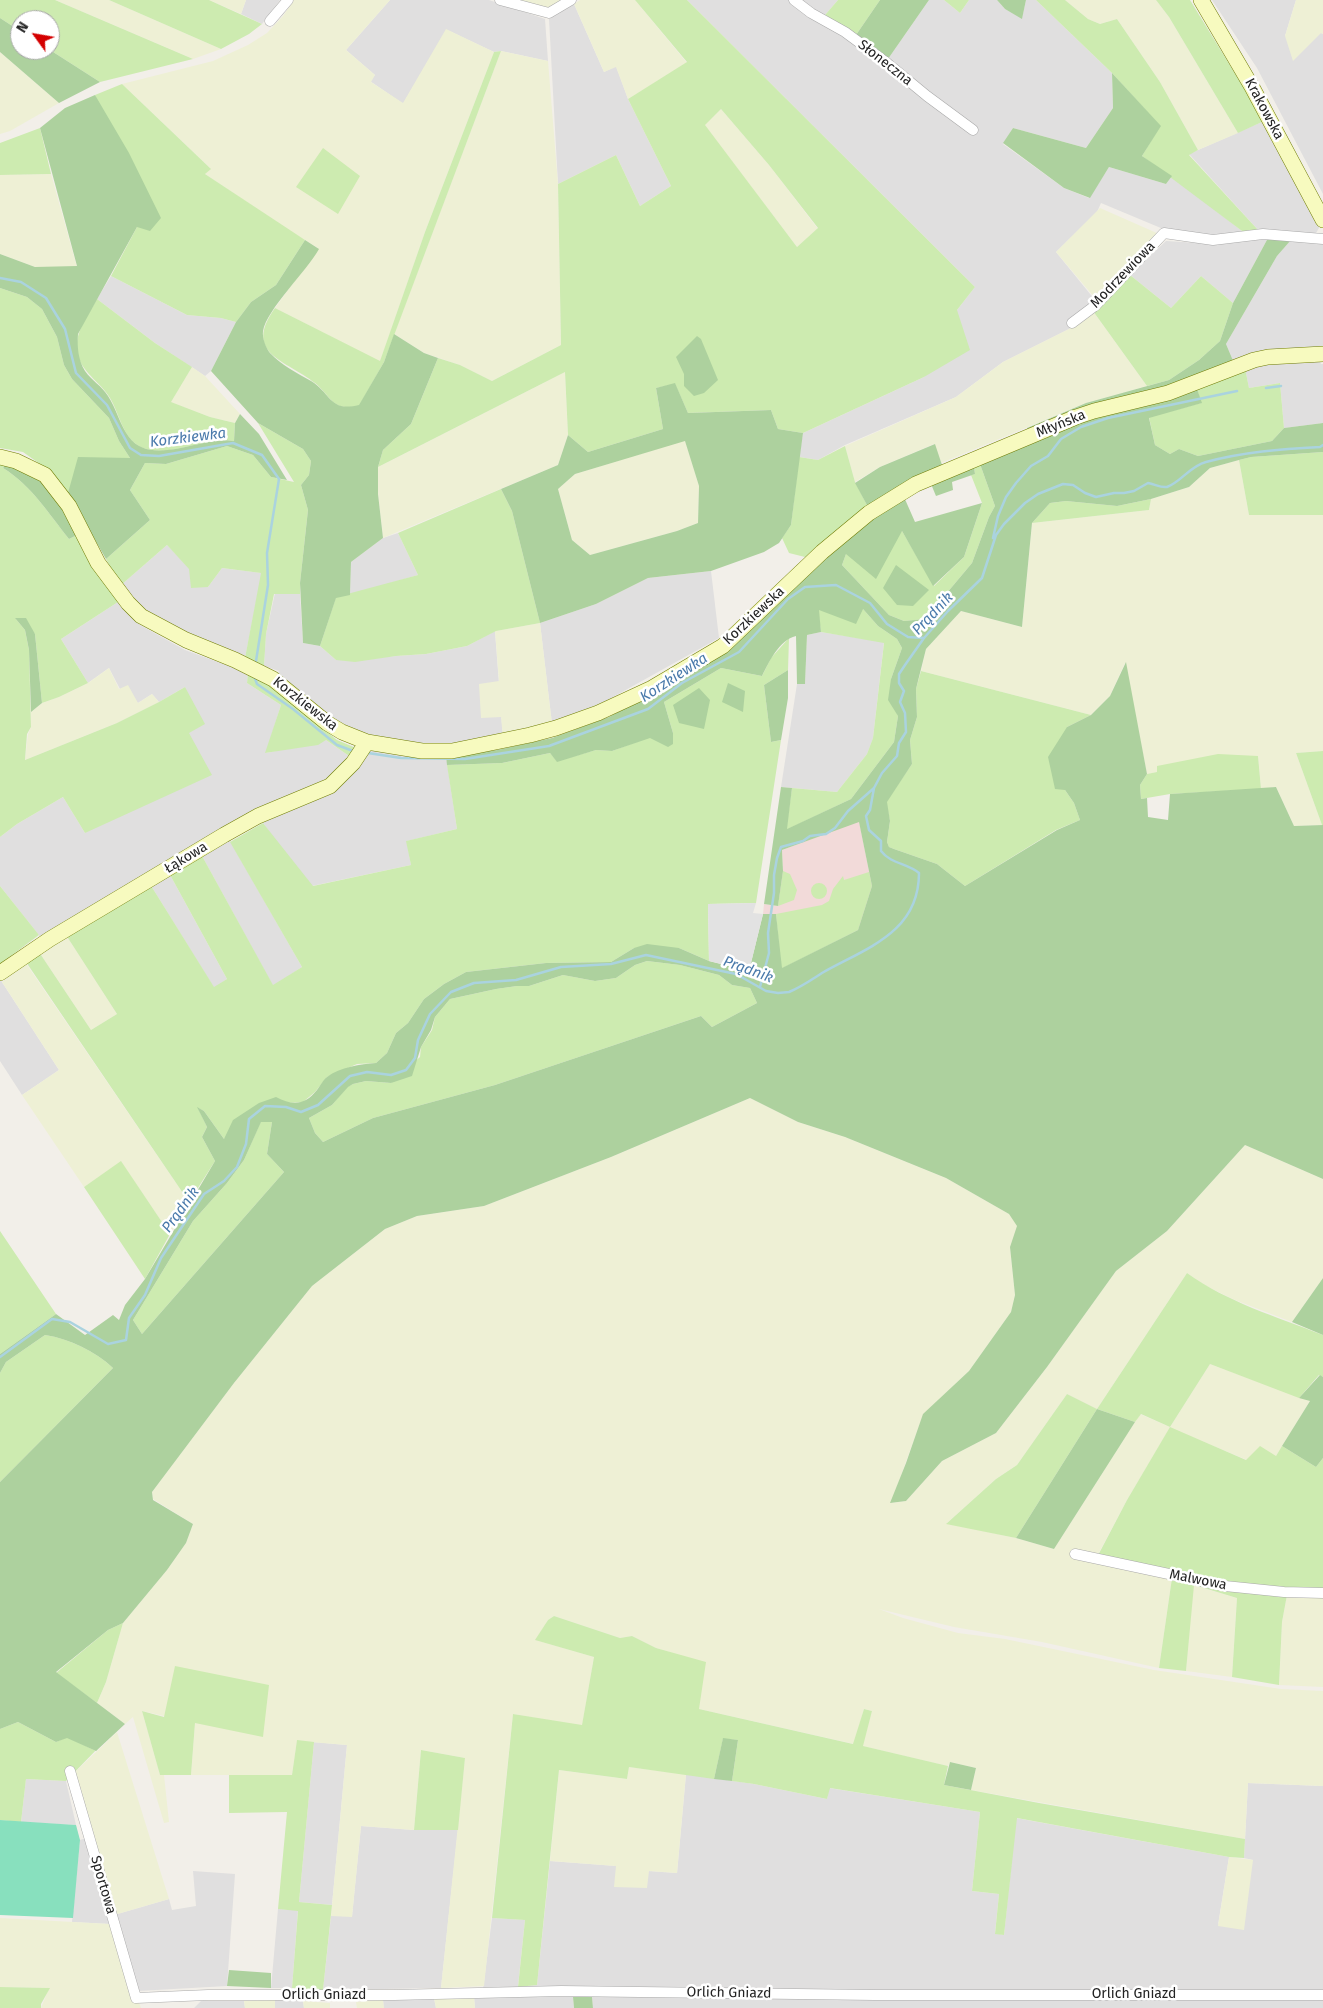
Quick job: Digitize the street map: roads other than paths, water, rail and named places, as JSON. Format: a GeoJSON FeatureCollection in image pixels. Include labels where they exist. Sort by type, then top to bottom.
{"type":"FeatureCollection","features":[{"type":"Feature","properties":{"kind":"street"},"geometry":{"type":"LineString","coordinates":[[270,21],[288,0]]}},
{"type":"Feature","properties":{"kind":"street"},"geometry":{"type":"LineString","coordinates":[[500,0],[549,13],[571,0]]}},
{"type":"Feature","properties":{"kind":"street","name":"Słoneczna"},"geometry":{"type":"LineString","coordinates":[[794,0],[811,13],[845,32],[887,63],[926,96],[973,130]]}},
{"type":"Feature","properties":{"kind":"street","name":"Krakowska"},"geometry":{"type":"LineString","coordinates":[[1201,0],[1252,86],[1323,220]]}},
{"type":"Feature","properties":{"kind":"street","name":"Modrzewiowa"},"geometry":{"type":"LineString","coordinates":[[1072,323],[1096,305],[1164,233],[1213,240],[1263,234],[1323,239]]}},
{"type":"Feature","properties":{"kind":"street","name":"Młyńska"},"geometry":{"type":"LineString","coordinates":[[822,552],[869,513],[916,484],[1076,418],[1094,411],[1168,393],[1254,360],[1268,357],[1323,354]]}},
{"type":"Feature","properties":{"kind":"street","name":"Korzkiewska"},"geometry":{"type":"LineString","coordinates":[[0,457],[32,468],[50,481],[69,506],[98,563],[128,603],[141,616],[186,640],[273,678],[327,723],[342,732],[367,742],[422,751],[452,751],[530,735],[598,714],[652,688],[723,646],[822,552]]}},
{"type":"Feature","properties":{"kind":"street","name":"Łąkowa"},"geometry":{"type":"LineString","coordinates":[[0,973],[56,935],[258,816],[330,786],[354,763],[367,742]]}},
{"type":"Feature","properties":{"kind":"street","name":"Malwowa"},"geometry":{"type":"LineString","coordinates":[[1075,1554],[1226,1586],[1284,1592],[1323,1592]]}},
{"type":"Feature","properties":{"kind":"street","name":"Sportowa"},"geometry":{"type":"LineString","coordinates":[[70,1771],[136,1998]]}},
{"type":"Feature","properties":{"kind":"street","name":"Orlich Gniazd"},"geometry":{"type":"LineString","coordinates":[[136,1998],[208,1995],[394,1995],[561,1991],[874,1995],[1323,1995]]}},
{"type":"Feature","properties":{"kind":"waterway","name":"Korzkiewka"},"geometry":{"type":"LineString","coordinates":[[0,278],[21,282],[46,298],[65,329],[76,373],[107,405],[130,448],[141,455],[159,456],[233,443],[262,455],[279,479],[267,553],[268,585],[256,661]]}},
{"type":"Feature","properties":{"kind":"waterway"},"geometry":{"type":"LineString","coordinates":[[1266,388],[1281,386]]}},
{"type":"Feature","properties":{"kind":"waterway"},"geometry":{"type":"LineString","coordinates":[[993,538],[998,516],[1006,497],[1031,466],[1048,456],[1061,439],[1081,427],[1108,418],[1237,391]]}},
{"type":"Feature","properties":{"kind":"waterway","name":"Prądnik"},"geometry":{"type":"LineString","coordinates":[[0,1357],[52,1319],[70,1322],[108,1344],[126,1340],[129,1318],[145,1295],[161,1258],[204,1194],[224,1181],[237,1167],[246,1144],[249,1119],[265,1106],[286,1107],[301,1112],[318,1105],[350,1076],[367,1072],[391,1075],[406,1070],[415,1058],[418,1040],[430,1014],[451,992],[474,983],[516,980],[561,967],[611,964],[646,955],[736,974],[766,991],[789,992],[887,936],[900,924],[910,910],[917,893],[919,873],[889,859],[881,851],[881,841],[869,830],[866,816],[870,810],[874,788],[882,773],[897,756],[899,743],[906,732],[905,713],[900,702],[904,691],[899,683],[899,674],[924,638],[948,611],[982,578],[996,535],[1004,524],[1025,503],[1038,494],[1063,484],[1073,485],[1085,493],[1096,497],[1134,491],[1148,483],[1167,487],[1177,482],[1195,467],[1206,462],[1248,453],[1320,447],[1323,445]]}},
{"type":"Feature","properties":{"kind":"waterway","name":"Korzkiewka"},"geometry":{"type":"LineString","coordinates":[[368,753],[401,758],[465,759],[549,746],[648,709],[682,683],[739,652],[788,599],[805,587],[836,585],[870,603],[887,624],[908,637],[924,638]]}},
{"type":"Feature","properties":{"kind":"waterway","name":"Korzkiewka"},"geometry":{"type":"LineString","coordinates":[[254,676],[257,684],[293,709],[337,745],[353,751]]}},
{"type":"Feature","properties":{"kind":"waterway"},"geometry":{"type":"LineString","coordinates":[[760,987],[769,953],[768,933],[774,893],[774,875],[781,847],[803,841],[810,836],[826,834],[835,828],[848,811],[874,788]]}}]}
